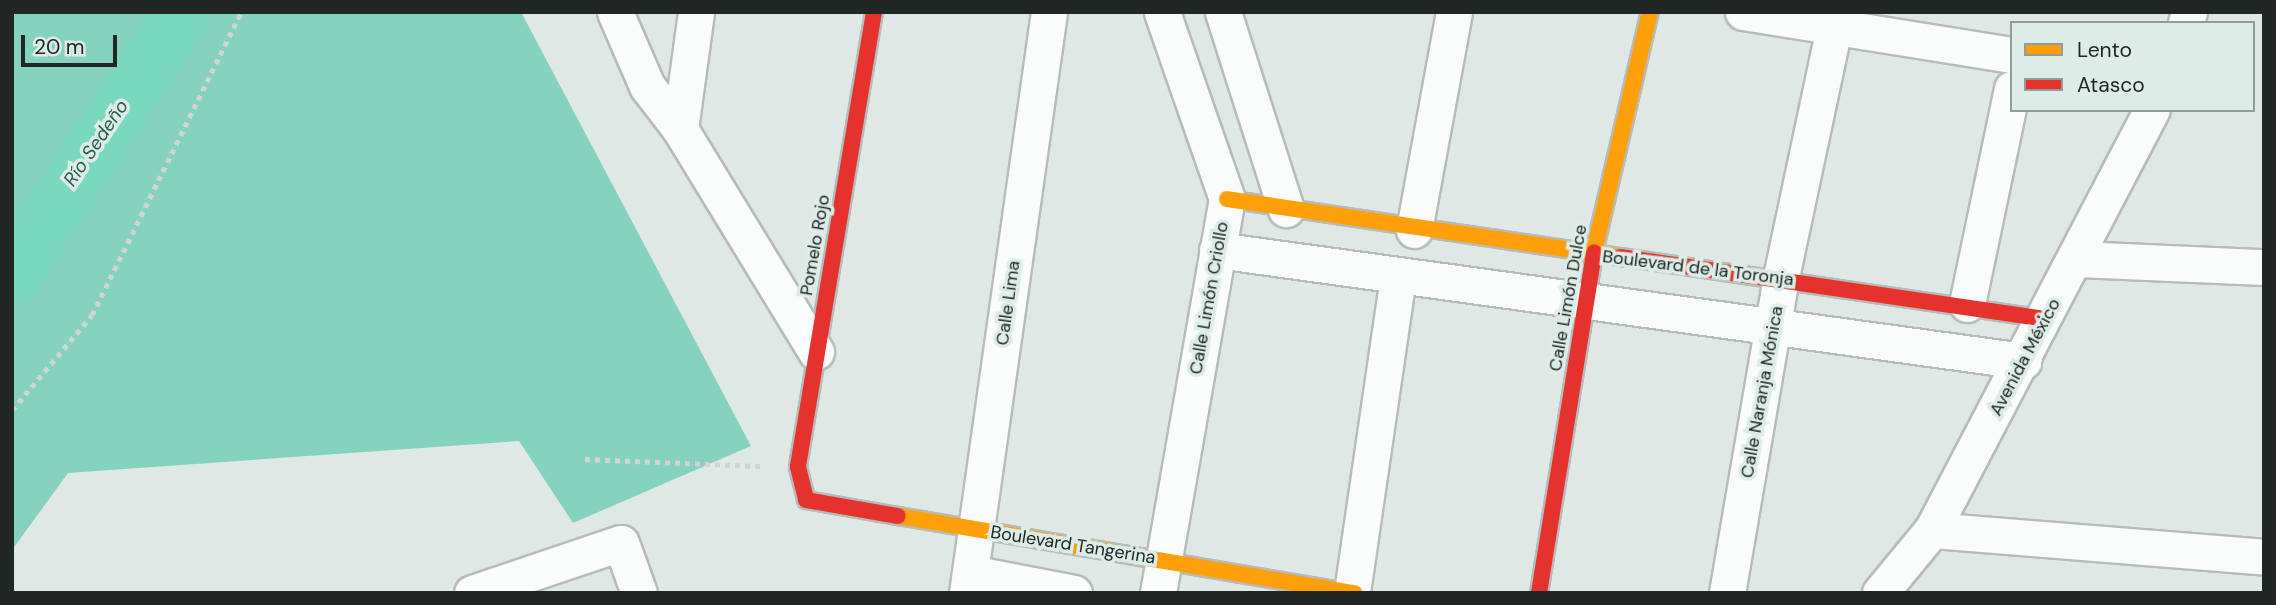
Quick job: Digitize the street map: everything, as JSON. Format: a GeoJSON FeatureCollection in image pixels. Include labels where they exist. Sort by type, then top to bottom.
{"type":"FeatureCollection","features":[{"type":"Feature","properties":{"kind":"street"},"geometry":{"type":"LineString","coordinates":[[615,12],[647,86],[680,129],[816,352]]}},
{"type":"Feature","properties":{"kind":"street"},"geometry":{"type":"LineString","coordinates":[[680,129],[696,12]]}},
{"type":"Feature","properties":{"kind":"street","name":"Pomelo Rojo"},"geometry":{"type":"LineString","coordinates":[[799,485],[816,352],[874,12]]}},
{"type":"Feature","properties":{"kind":"street","name":"Calle Lima"},"geometry":{"type":"LineString","coordinates":[[969,583],[1049,12]]}},
{"type":"Feature","properties":{"kind":"street","name":"Calle Limón Criollo"},"geometry":{"type":"LineString","coordinates":[[1161,576],[1227,200],[1162,12]]}},
{"type":"Feature","properties":{"kind":"street"},"geometry":{"type":"LineString","coordinates":[[1223,12],[1286,209]]}},
{"type":"Feature","properties":{"kind":"street"},"geometry":{"type":"LineString","coordinates":[[1413,230],[1454,12]]}},
{"type":"Feature","properties":{"kind":"street","name":"Calle Limón Dulce"},"geometry":{"type":"LineString","coordinates":[[1539,593],[1593,256],[1650,12]]}},
{"type":"Feature","properties":{"kind":"street"},"geometry":{"type":"LineString","coordinates":[[1743,12],[2010,55]]}},
{"type":"Feature","properties":{"kind":"street","name":"Calle Naranja Mónica"},"geometry":{"type":"LineString","coordinates":[[1727,593],[1773,324],[1835,27]]}},
{"type":"Feature","properties":{"kind":"street"},"geometry":{"type":"LineString","coordinates":[[1967,304],[2010,99]]}},
{"type":"Feature","properties":{"kind":"street","name":"Avenida México"},"geometry":{"type":"LineString","coordinates":[[1880,593],[1932,530],[2078,259],[2151,112]]}},
{"type":"Feature","properties":{"kind":"street","name":"Boulevard de la Toronja"},"geometry":{"type":"LineString","coordinates":[[1227,200],[1593,256],[1782,278],[1967,304],[2045,319]]}},
{"type":"Feature","properties":{"kind":"street"},"geometry":{"type":"LineString","coordinates":[[1217,250],[1398,278],[1773,324],[2023,361]]}},
{"type":"Feature","properties":{"kind":"street"},"geometry":{"type":"LineString","coordinates":[[2078,259],[2264,267]]}},
{"type":"Feature","properties":{"kind":"street"},"geometry":{"type":"LineString","coordinates":[[1353,593],[1398,278]]}},
{"type":"Feature","properties":{"kind":"street","name":"Boulevard Tangerina"},"geometry":{"type":"LineString","coordinates":[[799,485],[806,500],[820,506],[977,530],[1161,576],[1353,593]]}},
{"type":"Feature","properties":{"kind":"street"},"geometry":{"type":"LineString","coordinates":[[1932,530],[2264,556]]}},
{"type":"Feature","properties":{"kind":"street"},"geometry":{"type":"LineString","coordinates":[[472,593],[621,543],[639,593]]}},
{"type":"Feature","properties":{"kind":"street"},"geometry":{"type":"LineString","coordinates":[[969,583],[1074,593]]}},
{"type":"Feature","properties":{"kind":"path"},"geometry":{"type":"LineString","coordinates":[[12,410],[92,315],[241,12]]}},
{"type":"Feature","properties":{"kind":"path"},"geometry":{"type":"LineString","coordinates":[[585,458],[743,465]]}},
{"type":"Feature","properties":{"kind":"green space"},"geometry":{"type":"Polygon","coordinates":[[[12,12],[521,12],[751,446],[573,523],[519,441],[68,473],[12,550],[12,12]]]}},
{"type":"Feature","properties":{"kind":"waterway","name":"Río Sedeño"},"geometry":{"type":"LineString","coordinates":[[12,276],[183,12]]}},
{"type":"Feature","properties":{"kind":"traffic: slow"},"geometry":{"type":"LineString","coordinates":[[1594,252],[1650,12]]}},
{"type":"Feature","properties":{"kind":"traffic: slow"},"geometry":{"type":"LineString","coordinates":[[1227,199],[1621,257]]}},
{"type":"Feature","properties":{"kind":"traffic: slow"},"geometry":{"type":"LineString","coordinates":[[898,516],[1355,593]]}},
{"type":"Feature","properties":{"kind":"traffic: jam"},"geometry":{"type":"LineString","coordinates":[[874,12],[798,467],[806,500],[898,516]]}},
{"type":"Feature","properties":{"kind":"traffic: jam"},"geometry":{"type":"LineString","coordinates":[[1539,593],[1594,252]]}},
{"type":"Feature","properties":{"kind":"traffic: jam"},"geometry":{"type":"LineString","coordinates":[[1621,257],[2045,319]]}}]}
